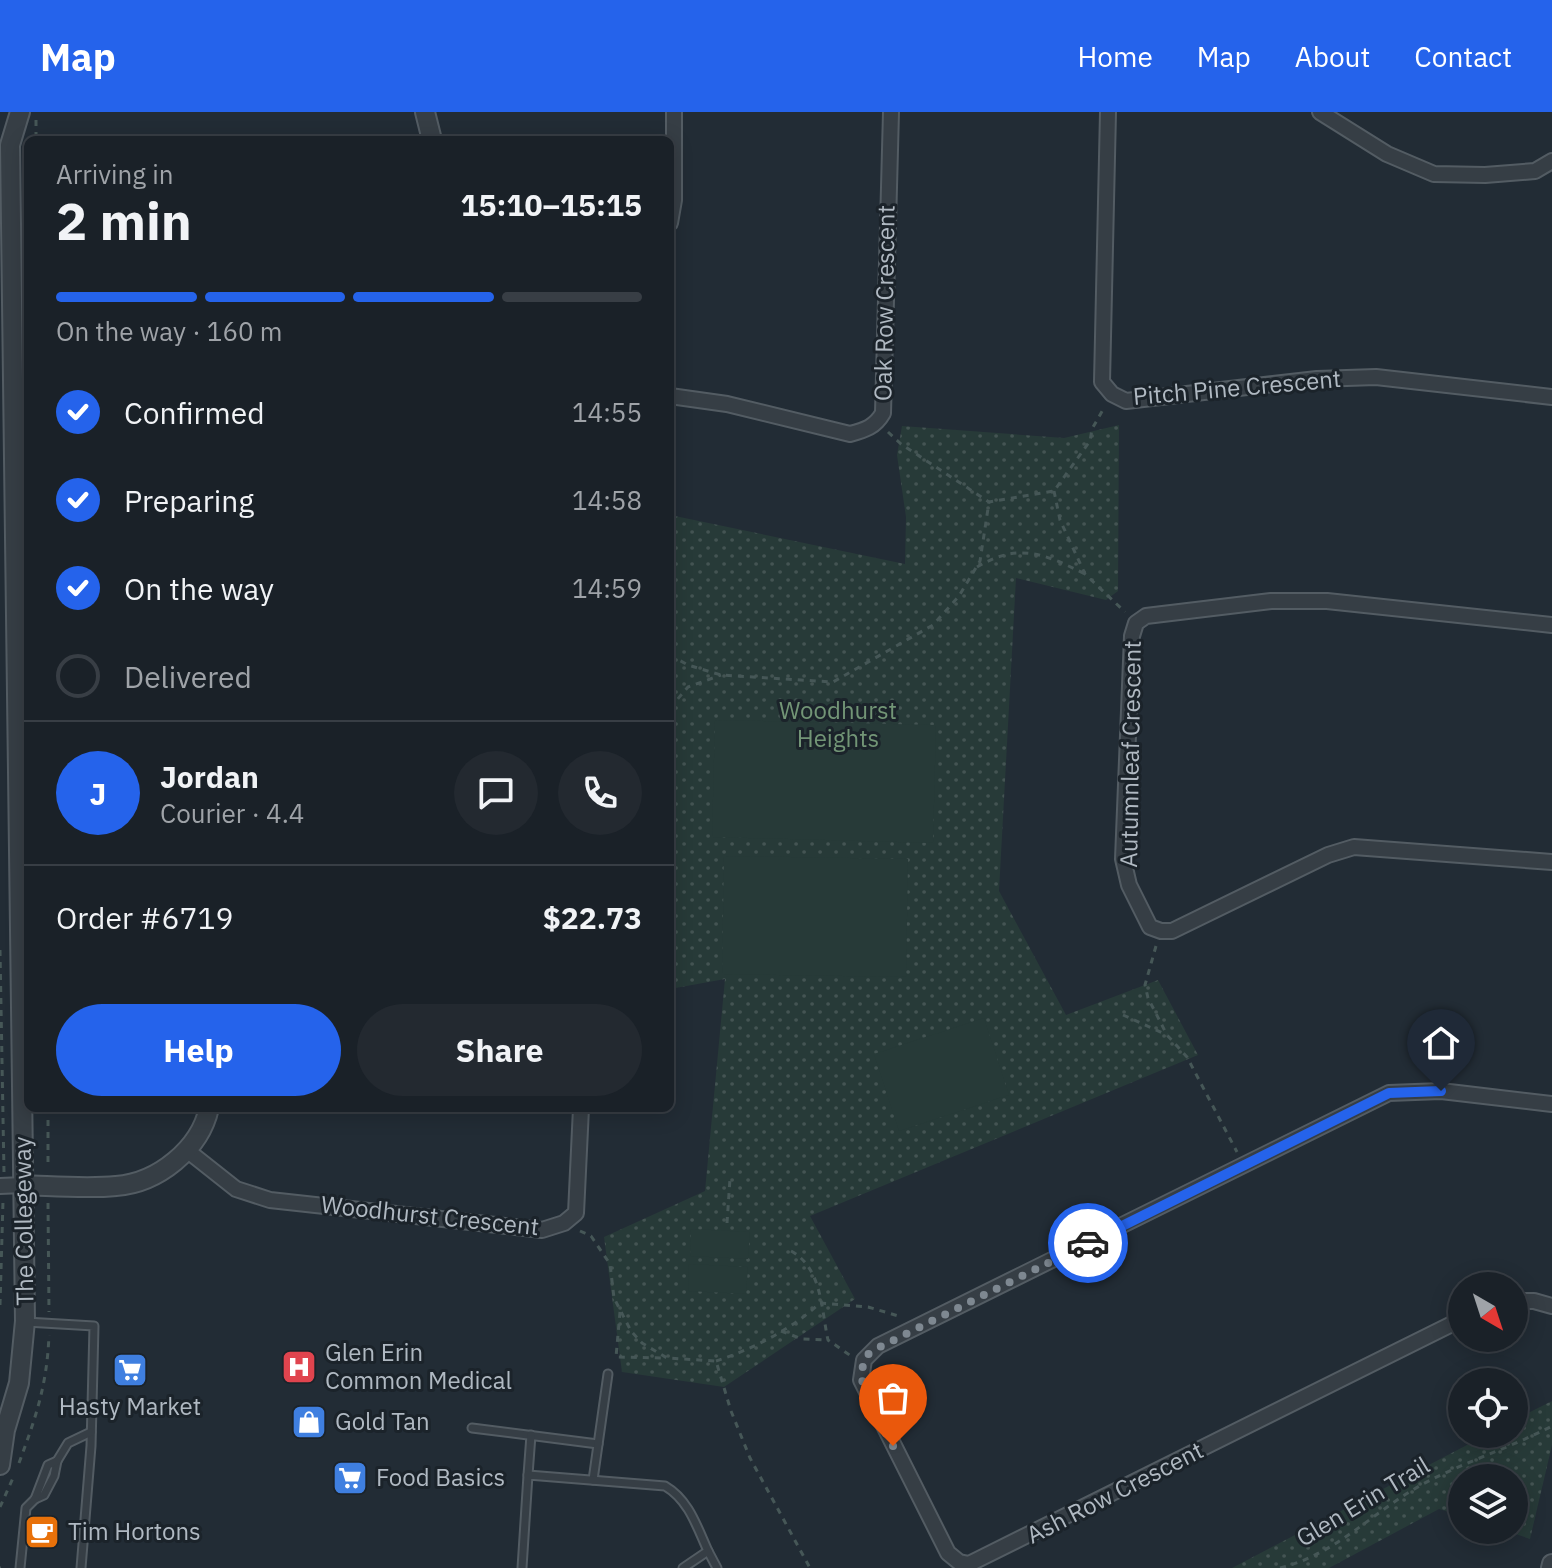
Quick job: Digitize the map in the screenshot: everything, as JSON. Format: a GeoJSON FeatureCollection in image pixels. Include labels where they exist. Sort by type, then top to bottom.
{"type":"FeatureCollection","features":[{"type":"Feature","properties":{"kind":"street","name":"The Collegeway"},"geometry":{"type":"LineString","coordinates":[[0,1465],[2,1433],[19,1383],[25,1321],[10,145],[20,112]]}},
{"type":"Feature","properties":{"kind":"street"},"geometry":{"type":"LineString","coordinates":[[425,112],[431,136]]}},
{"type":"Feature","properties":{"kind":"street"},"geometry":{"type":"LineString","coordinates":[[674,112],[674,200]]}},
{"type":"Feature","properties":{"kind":"street","name":"Oak Row Crescent"},"geometry":{"type":"LineString","coordinates":[[674,397],[727,404],[850,434],[865,431],[878,422],[883,413],[891,112]]}},
{"type":"Feature","properties":{"kind":"street","name":"Pitch Pine Crescent"},"geometry":{"type":"LineString","coordinates":[[1108,112],[1102,382],[1112,394],[1126,401],[1317,379],[1376,377],[1552,397]]}},
{"type":"Feature","properties":{"kind":"street"},"geometry":{"type":"LineString","coordinates":[[1320,112],[1387,154],[1434,174],[1485,175],[1535,171],[1552,161]]}},
{"type":"Feature","properties":{"kind":"street","name":"The Collegeway"},"geometry":{"type":"LineString","coordinates":[[0,126],[10,145]]}},
{"type":"Feature","properties":{"kind":"street","name":"Autumnleaf Crescent"},"geometry":{"type":"LineString","coordinates":[[1161,931],[1150,927],[1129,885],[1123,859],[1132,636],[1136,623],[1146,616],[1271,601],[1327,601],[1552,625]]}},
{"type":"Feature","properties":{"kind":"street"},"geometry":{"type":"LineString","coordinates":[[1161,931],[1172,931],[1328,855],[1354,847],[1552,862]]}},
{"type":"Feature","properties":{"kind":"street"},"geometry":{"type":"LineString","coordinates":[[862,1365],[878,1346],[1389,1093],[1441,1091],[1552,1104]]}},
{"type":"Feature","properties":{"kind":"street"},"geometry":{"type":"LineString","coordinates":[[0,1186],[118,1186],[151,1176],[188,1151],[205,1125],[208,1112]]}},
{"type":"Feature","properties":{"kind":"street","name":"Woodhurst Crescent"},"geometry":{"type":"LineString","coordinates":[[188,1151],[236,1189],[270,1200],[542,1230],[564,1223],[576,1213],[581,1112]]}},
{"type":"Feature","properties":{"kind":"street"},"geometry":{"type":"LineString","coordinates":[[1528,1301],[1552,1306]]}},
{"type":"Feature","properties":{"kind":"street","name":"Ash Row Crescent"},"geometry":{"type":"LineString","coordinates":[[862,1365],[864,1390],[948,1553],[959,1562],[969,1564],[1448,1326]]}},
{"type":"Feature","properties":{"kind":"lane"},"geometry":{"type":"LineString","coordinates":[[25,1321],[94,1326],[91,1432],[81,1568]]}},
{"type":"Feature","properties":{"kind":"lane"},"geometry":{"type":"LineString","coordinates":[[593,1480],[608,1374]]}},
{"type":"Feature","properties":{"kind":"lane"},"geometry":{"type":"LineString","coordinates":[[472,1428],[598,1444]]}},
{"type":"Feature","properties":{"kind":"lane"},"geometry":{"type":"LineString","coordinates":[[20,1568],[26,1508],[35,1499],[48,1465],[57,1461],[68,1443],[91,1432]]}},
{"type":"Feature","properties":{"kind":"lane"},"geometry":{"type":"LineString","coordinates":[[522,1568],[531,1435]]}},
{"type":"Feature","properties":{"kind":"lane"},"geometry":{"type":"LineString","coordinates":[[528,1475],[665,1486],[677,1493],[686,1504],[717,1568]]}},
{"type":"Feature","properties":{"kind":"lane"},"geometry":{"type":"LineString","coordinates":[[683,1568],[708,1551]]}},
{"type":"Feature","properties":{"kind":"path"},"geometry":{"type":"LineString","coordinates":[[36,112],[36,136]]}},
{"type":"Feature","properties":{"kind":"path"},"geometry":{"type":"LineString","coordinates":[[878,422],[901,444],[989,502],[1054,491],[1090,441],[1092,429],[1112,394]]}},
{"type":"Feature","properties":{"kind":"path"},"geometry":{"type":"LineString","coordinates":[[1054,491],[1060,520],[1085,574]]}},
{"type":"Feature","properties":{"kind":"path"},"geometry":{"type":"LineString","coordinates":[[674,657],[721,675],[833,682],[933,625],[959,596],[980,561],[989,502]]}},
{"type":"Feature","properties":{"kind":"path"},"geometry":{"type":"LineString","coordinates":[[976,567],[1011,553],[1046,554],[1085,574],[1136,623]]}},
{"type":"Feature","properties":{"kind":"path"},"geometry":{"type":"LineString","coordinates":[[674,703],[688,687],[721,675]]}},
{"type":"Feature","properties":{"kind":"path"},"geometry":{"type":"LineString","coordinates":[[1161,931],[1145,985],[1148,998],[1167,1035],[1187,1057],[1244,1165]]}},
{"type":"Feature","properties":{"kind":"path"},"geometry":{"type":"LineString","coordinates":[[0,950],[4,1164]]}},
{"type":"Feature","properties":{"kind":"path"},"geometry":{"type":"LineString","coordinates":[[1123,1015],[1167,1035]]}},
{"type":"Feature","properties":{"kind":"path"},"geometry":{"type":"LineString","coordinates":[[48,1112],[48,1163]]}},
{"type":"Feature","properties":{"kind":"path"},"geometry":{"type":"LineString","coordinates":[[727,1223],[730,1179]]}},
{"type":"Feature","properties":{"kind":"path"},"geometry":{"type":"LineString","coordinates":[[0,1305],[3,1207]]}},
{"type":"Feature","properties":{"kind":"path"},"geometry":{"type":"LineString","coordinates":[[564,1223],[591,1236],[610,1264],[614,1298],[631,1331],[642,1343],[667,1358]]}},
{"type":"Feature","properties":{"kind":"path"},"geometry":{"type":"LineString","coordinates":[[791,1251],[805,1259],[814,1272],[828,1340]]}},
{"type":"Feature","properties":{"kind":"path"},"geometry":{"type":"LineString","coordinates":[[620,1310],[616,1357],[716,1361],[737,1354],[804,1318],[820,1303],[868,1307],[925,1324]]}},
{"type":"Feature","properties":{"kind":"path"},"geometry":{"type":"LineString","coordinates":[[780,1331],[802,1339],[828,1340],[862,1365]]}},
{"type":"Feature","properties":{"kind":"path"},"geometry":{"type":"LineString","coordinates":[[716,1361],[750,1458],[810,1568]]}},
{"type":"Feature","properties":{"kind":"path","name":"Glen Erin Trail"},"geometry":{"type":"LineString","coordinates":[[1280,1568],[1319,1555],[1423,1484],[1552,1426]]}},
{"type":"Feature","properties":{"kind":"green space","name":"Woodhurst Heights"},"geometry":{"type":"Polygon","coordinates":[[[1119,425],[1118,591],[1106,600],[1016,578],[999,891],[1066,1015],[1158,980],[1198,1055],[810,1216],[855,1299],[724,1387],[622,1372],[604,1237],[705,1191],[725,979],[674,988],[674,516],[905,564],[906,517],[897,455],[902,426],[1064,438],[1119,425]]]}},
{"type":"Feature","properties":{"kind":"green space"},"geometry":{"type":"Polygon","coordinates":[[[715,720],[936,725],[933,843],[712,837],[715,720]]]}},
{"type":"Feature","properties":{"kind":"green space"},"geometry":{"type":"Polygon","coordinates":[[[724,856],[908,859],[906,977],[722,974],[724,856]]]}},
{"type":"Feature","properties":{"kind":"green space"},"geometry":{"type":"Polygon","coordinates":[[[984,1018],[1009,1095],[899,1131],[874,1054],[984,1018]]]}},
{"type":"Feature","properties":{"kind":"green space"},"geometry":{"type":"Polygon","coordinates":[[[691,1229],[750,1232],[748,1259],[690,1256],[691,1229]]]}},
{"type":"Feature","properties":{"kind":"green space"},"geometry":{"type":"Polygon","coordinates":[[[689,1264],[748,1267],[746,1294],[688,1291],[689,1264]]]}},
{"type":"Feature","properties":{"kind":"green space"},"geometry":{"type":"Polygon","coordinates":[[[1552,1401],[1552,1445],[1530,1539],[1528,1464],[1448,1464],[1448,1512],[1439,1509],[1329,1568],[1232,1568],[1461,1448],[1528,1448],[1528,1413],[1552,1401]]]}},
{"type":"Feature","properties":{"kind":"way so far"},"geometry":{"type":"LineString","coordinates":[[893,1446],[861,1380],[862,1365],[870,1352],[1088,1243]]}},
{"type":"Feature","properties":{"kind":"place","name":"Glen Erin Common Medical"},"geometry":{"type":"Point","coordinates":[299,1367]}},
{"type":"Feature","properties":{"kind":"place","name":"Hasty Market"},"geometry":{"type":"Point","coordinates":[130,1370]}},
{"type":"Feature","properties":{"kind":"place","name":"Gold Tan"},"geometry":{"type":"Point","coordinates":[309,1422]}},
{"type":"Feature","properties":{"kind":"place","name":"Food Basics"},"geometry":{"type":"Point","coordinates":[350,1478]}},
{"type":"Feature","properties":{"kind":"place","name":"Tim Hortons"},"geometry":{"type":"Point","coordinates":[42,1532]}},
{"type":"Feature","properties":{"kind":"route"},"geometry":{"type":"LineString","coordinates":[[1088,1243],[1389,1093],[1441,1091]]}}]}
